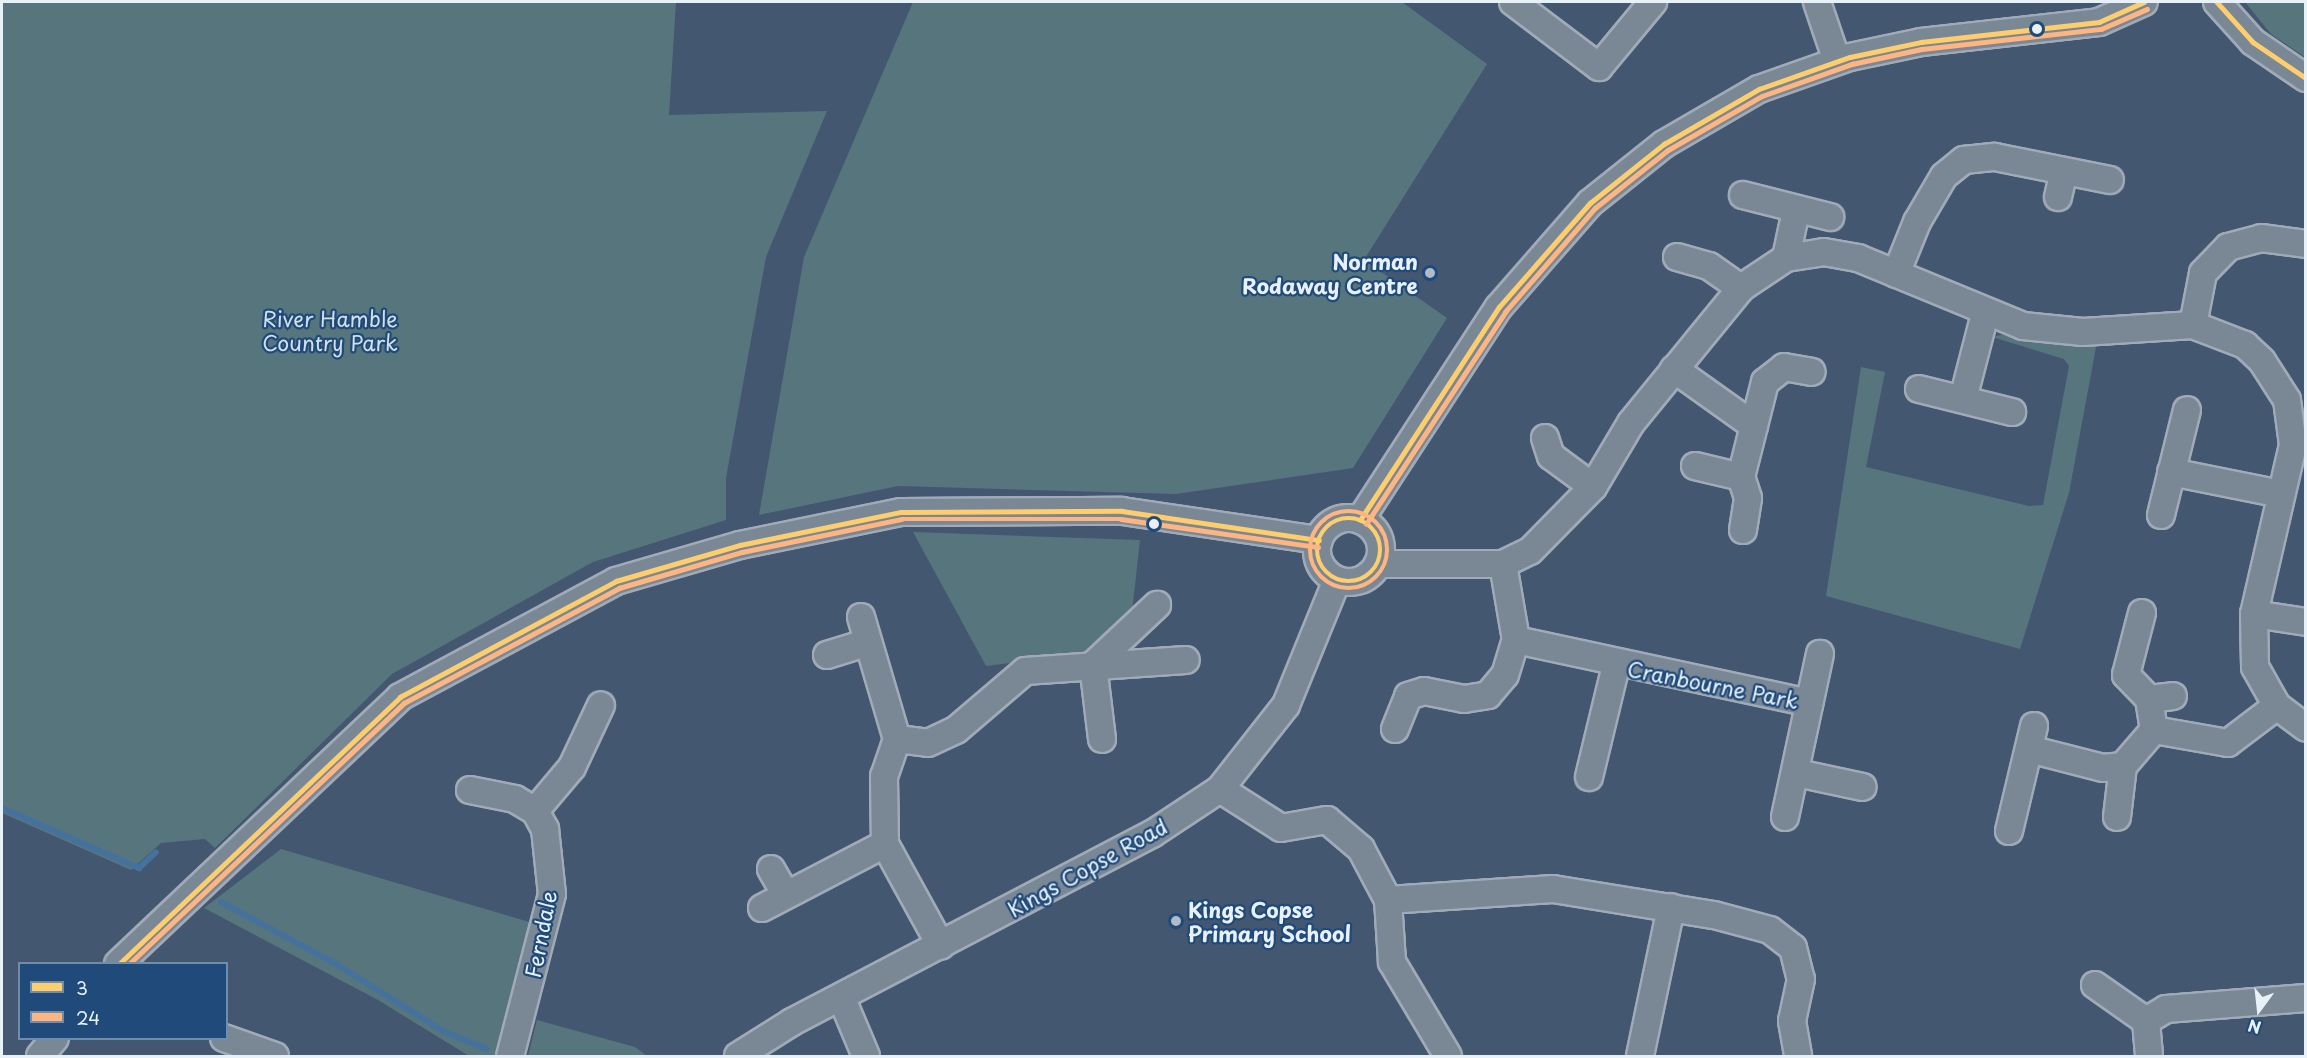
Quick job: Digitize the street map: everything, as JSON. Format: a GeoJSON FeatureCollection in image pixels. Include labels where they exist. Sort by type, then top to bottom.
{"type":"FeatureCollection","features":[{"type":"Feature","properties":{"kind":"street"},"geometry":{"type":"LineString","coordinates":[[1513,2],[1599,67],[1653,2]]}},
{"type":"Feature","properties":{"kind":"street"},"geometry":{"type":"LineString","coordinates":[[1817,2],[1837,62]]}},
{"type":"Feature","properties":{"kind":"street"},"geometry":{"type":"LineString","coordinates":[[1360,520],[1499,307],[1590,203],[1664,144],[1759,89],[1837,62],[1921,42],[2099,22],[2144,2]]}},
{"type":"Feature","properties":{"kind":"street"},"geometry":{"type":"LineString","coordinates":[[2217,2],[2253,42],[2306,78]]}},
{"type":"Feature","properties":{"kind":"street"},"geometry":{"type":"LineString","coordinates":[[1896,274],[1917,222],[1944,176],[1964,160],[1995,157],[2110,180]]}},
{"type":"Feature","properties":{"kind":"street"},"geometry":{"type":"LineString","coordinates":[[2058,197],[2064,172]]}},
{"type":"Feature","properties":{"kind":"street"},"geometry":{"type":"LineString","coordinates":[[1743,195],[1830,217]]}},
{"type":"Feature","properties":{"kind":"street"},"geometry":{"type":"LineString","coordinates":[[1786,258],[1796,210]]}},
{"type":"Feature","properties":{"kind":"street"},"geometry":{"type":"LineString","coordinates":[[2193,325],[2203,273],[2228,247],[2261,238],[2306,244]]}},
{"type":"Feature","properties":{"kind":"street"},"geometry":{"type":"LineString","coordinates":[[1378,564],[1377,534],[1360,520],[1333,523],[1319,540],[1321,565],[1337,580],[1363,579],[1378,564],[1503,564],[1530,551],[1593,487],[1630,423],[1741,288],[1786,258],[1824,252],[1896,274],[1985,314],[2056,332],[2193,325],[2245,345],[2262,361],[2286,400],[2294,444],[2254,614],[2255,667],[2277,706],[2306,728]]}},
{"type":"Feature","properties":{"kind":"street"},"geometry":{"type":"LineString","coordinates":[[1677,257],[1709,266],[1741,288]]}},
{"type":"Feature","properties":{"kind":"street"},"geometry":{"type":"LineString","coordinates":[[1964,399],[1985,314]]}},
{"type":"Feature","properties":{"kind":"street"},"geometry":{"type":"LineString","coordinates":[[1743,530],[1748,498],[1741,477],[1765,382],[1784,367],[1812,372]]}},
{"type":"Feature","properties":{"kind":"street"},"geometry":{"type":"LineString","coordinates":[[1674,369],[1754,426]]}},
{"type":"Feature","properties":{"kind":"street"},"geometry":{"type":"LineString","coordinates":[[1919,389],[2012,412]]}},
{"type":"Feature","properties":{"kind":"street"},"geometry":{"type":"LineString","coordinates":[[2161,515],[2187,410]]}},
{"type":"Feature","properties":{"kind":"street"},"geometry":{"type":"LineString","coordinates":[[1543,450],[1593,487]]}},
{"type":"Feature","properties":{"kind":"street"},"geometry":{"type":"LineString","coordinates":[[1695,466],[1741,477]]}},
{"type":"Feature","properties":{"kind":"street"},"geometry":{"type":"LineString","coordinates":[[2171,472],[2281,494]]}},
{"type":"Feature","properties":{"kind":"street"},"geometry":{"type":"LineString","coordinates":[[119,962],[400,697],[616,581],[740,545],[901,512],[1122,511],[1319,540]]}},
{"type":"Feature","properties":{"kind":"street"},"geometry":{"type":"LineString","coordinates":[[1395,729],[1408,696],[1424,691],[1464,699],[1488,695],[1505,675],[1516,640],[1503,564]]}},
{"type":"Feature","properties":{"kind":"street","name":"Kings Copse Road"},"geometry":{"type":"LineString","coordinates":[[738,1056],[792,1022],[842,999],[1152,834],[1220,789],[1286,705],[1337,580]]}},
{"type":"Feature","properties":{"kind":"street"},"geometry":{"type":"LineString","coordinates":[[1093,665],[1157,605]]}},
{"type":"Feature","properties":{"kind":"street"},"geometry":{"type":"LineString","coordinates":[[2117,817],[2123,766],[2154,730],[2161,698],[2126,675],[2142,613]]}},
{"type":"Feature","properties":{"kind":"street"},"geometry":{"type":"LineString","coordinates":[[2254,614],[2306,622]]}},
{"type":"Feature","properties":{"kind":"street"},"geometry":{"type":"LineString","coordinates":[[861,617],[866,643],[891,705],[897,739],[884,776],[885,844],[941,946]]}},
{"type":"Feature","properties":{"kind":"street","name":"Cranbourne Park"},"geometry":{"type":"LineString","coordinates":[[1516,640],[1616,664],[1809,703]]}},
{"type":"Feature","properties":{"kind":"street"},"geometry":{"type":"LineString","coordinates":[[827,655],[866,643]]}},
{"type":"Feature","properties":{"kind":"street","name":"Cranbourne Park"},"geometry":{"type":"LineString","coordinates":[[1785,817],[1797,773],[1820,654]]}},
{"type":"Feature","properties":{"kind":"street"},"geometry":{"type":"LineString","coordinates":[[897,739],[928,743],[956,730],[1025,671],[1186,660]]}},
{"type":"Feature","properties":{"kind":"street","name":"Cranbourne Park"},"geometry":{"type":"LineString","coordinates":[[1589,777],[1616,664]]}},
{"type":"Feature","properties":{"kind":"street"},"geometry":{"type":"LineString","coordinates":[[1093,665],[1102,739]]}},
{"type":"Feature","properties":{"kind":"street"},"geometry":{"type":"LineString","coordinates":[[2154,730],[2228,743],[2277,706]]}},
{"type":"Feature","properties":{"kind":"street"},"geometry":{"type":"LineString","coordinates":[[477,795],[535,811],[572,767],[590,717]]}},
{"type":"Feature","properties":{"kind":"street"},"geometry":{"type":"LineString","coordinates":[[2009,831],[2031,738],[2103,768],[2123,766]]}},
{"type":"Feature","properties":{"kind":"street"},"geometry":{"type":"LineString","coordinates":[[1797,773],[1863,787]]}},
{"type":"Feature","properties":{"kind":"street"},"geometry":{"type":"LineString","coordinates":[[1220,789],[1281,828],[1327,820],[1361,849],[1388,900],[1392,962],[1448,1056]]}},
{"type":"Feature","properties":{"kind":"street","name":"Ferndale"},"geometry":{"type":"LineString","coordinates":[[510,1056],[552,894],[545,829],[535,811]]}},
{"type":"Feature","properties":{"kind":"street"},"geometry":{"type":"LineString","coordinates":[[762,908],[785,893],[885,844]]}},
{"type":"Feature","properties":{"kind":"street"},"geometry":{"type":"LineString","coordinates":[[771,868],[785,893]]}},
{"type":"Feature","properties":{"kind":"street"},"geometry":{"type":"LineString","coordinates":[[1388,900],[1553,889],[1671,907],[1770,930],[1793,948],[1801,979],[1791,1021],[1798,1056]]}},
{"type":"Feature","properties":{"kind":"street"},"geometry":{"type":"LineString","coordinates":[[1640,1056],[1671,907]]}},
{"type":"Feature","properties":{"kind":"street"},"geometry":{"type":"LineString","coordinates":[[2095,985],[2146,1021],[2149,1056]]}},
{"type":"Feature","properties":{"kind":"street"},"geometry":{"type":"LineString","coordinates":[[2146,1021],[2166,1009],[2306,998]]}},
{"type":"Feature","properties":{"kind":"street"},"geometry":{"type":"LineString","coordinates":[[842,999],[867,1056]]}},
{"type":"Feature","properties":{"kind":"street"},"geometry":{"type":"LineString","coordinates":[[228,1039],[275,1056]]}},
{"type":"Feature","properties":{"kind":"street"},"geometry":{"type":"LineString","coordinates":[[40,1056],[53,1040]]}},
{"type":"Feature","properties":{"kind":"green space","name":"River Hamble Country Park"},"geometry":{"type":"Polygon","coordinates":[[[2,2],[676,2],[669,115],[827,111],[766,257],[726,478],[726,520],[593,562],[392,674],[215,848],[205,839],[161,843],[131,870],[2,813],[2,2]]]}},
{"type":"Feature","properties":{"kind":"green space"},"geometry":{"type":"Polygon","coordinates":[[[913,2],[1402,2],[1487,64],[1364,260],[1447,318],[1353,468],[1176,494],[898,486],[759,515],[804,257],[913,2]]]}},
{"type":"Feature","properties":{"kind":"green space"},"geometry":{"type":"Polygon","coordinates":[[[2245,2],[2305,2],[2305,57],[2271,34],[2245,2]]]}},
{"type":"Feature","properties":{"kind":"green space"},"geometry":{"type":"Polygon","coordinates":[[[2009,333],[2096,347],[2069,493],[2020,649],[1826,596],[1861,367],[1885,372],[1866,467],[2029,506],[2043,505],[2069,366],[2064,359],[1992,337],[2009,333]]]}},
{"type":"Feature","properties":{"kind":"green space"},"geometry":{"type":"Polygon","coordinates":[[[913,532],[1140,540],[1128,648],[986,666],[913,532]]]}},
{"type":"Feature","properties":{"kind":"green space"},"geometry":{"type":"Polygon","coordinates":[[[281,849],[536,924],[496,1056],[469,1056],[378,1000],[204,908],[281,849]]]}},
{"type":"Feature","properties":{"kind":"green space"},"geometry":{"type":"Polygon","coordinates":[[[537,1020],[635,1047],[647,1056],[528,1056],[537,1020]]]}},
{"type":"Feature","properties":{"kind":"waterway"},"geometry":{"type":"LineString","coordinates":[[2,808],[139,868],[156,852]]}},
{"type":"Feature","properties":{"kind":"waterway"},"geometry":{"type":"LineString","coordinates":[[221,902],[336,964],[445,1032],[487,1049]]}},
{"type":"Feature","properties":{"kind":"transit line","name":"3"},"geometry":{"type":"LineString","coordinates":[[1360,520],[1499,307],[1590,203],[1664,144],[1759,89],[1850,57],[1921,42],[2099,22],[2144,2]]}},
{"type":"Feature","properties":{"kind":"transit line","name":"3"},"geometry":{"type":"LineString","coordinates":[[2217,2],[2253,42],[2306,78]]}},
{"type":"Feature","properties":{"kind":"transit line","name":"24"},"geometry":{"type":"LineString","coordinates":[[1366,524],[1505,312],[1595,208],[1668,150],[1762,96],[1852,64],[1922,49],[2101,29],[2147,9]]}},
{"type":"Feature","properties":{"kind":"transit line","name":"3"},"geometry":{"type":"LineString","coordinates":[[121,962],[400,697],[616,581],[740,545],[901,512],[1122,511],[1319,540]]}},
{"type":"Feature","properties":{"kind":"transit line","name":"24"},"geometry":{"type":"LineString","coordinates":[[1349,511],[1364,514],[1377,522],[1385,535],[1388,550],[1385,565],[1377,578],[1364,586],[1349,589],[1334,586],[1321,578],[1313,565],[1310,550],[1313,535],[1321,522],[1334,514],[1349,511]]}},
{"type":"Feature","properties":{"kind":"transit line","name":"3"},"geometry":{"type":"LineString","coordinates":[[1349,518],[1367,524],[1375,532],[1381,550],[1375,568],[1367,576],[1349,582],[1331,576],[1323,568],[1317,550],[1323,532],[1331,524],[1349,518]]}},
{"type":"Feature","properties":{"kind":"transit line","name":"24"},"geometry":{"type":"LineString","coordinates":[[131,962],[404,703],[619,588],[742,552],[902,519],[1121,519],[1318,547]]}},
{"type":"Feature","properties":{"kind":"place","name":"Norman Rodaway Centre"},"geometry":{"type":"Point","coordinates":[1430,273]}},
{"type":"Feature","properties":{"kind":"place","name":"Kings Copse Primary School"},"geometry":{"type":"Point","coordinates":[1176,921]}}]}
